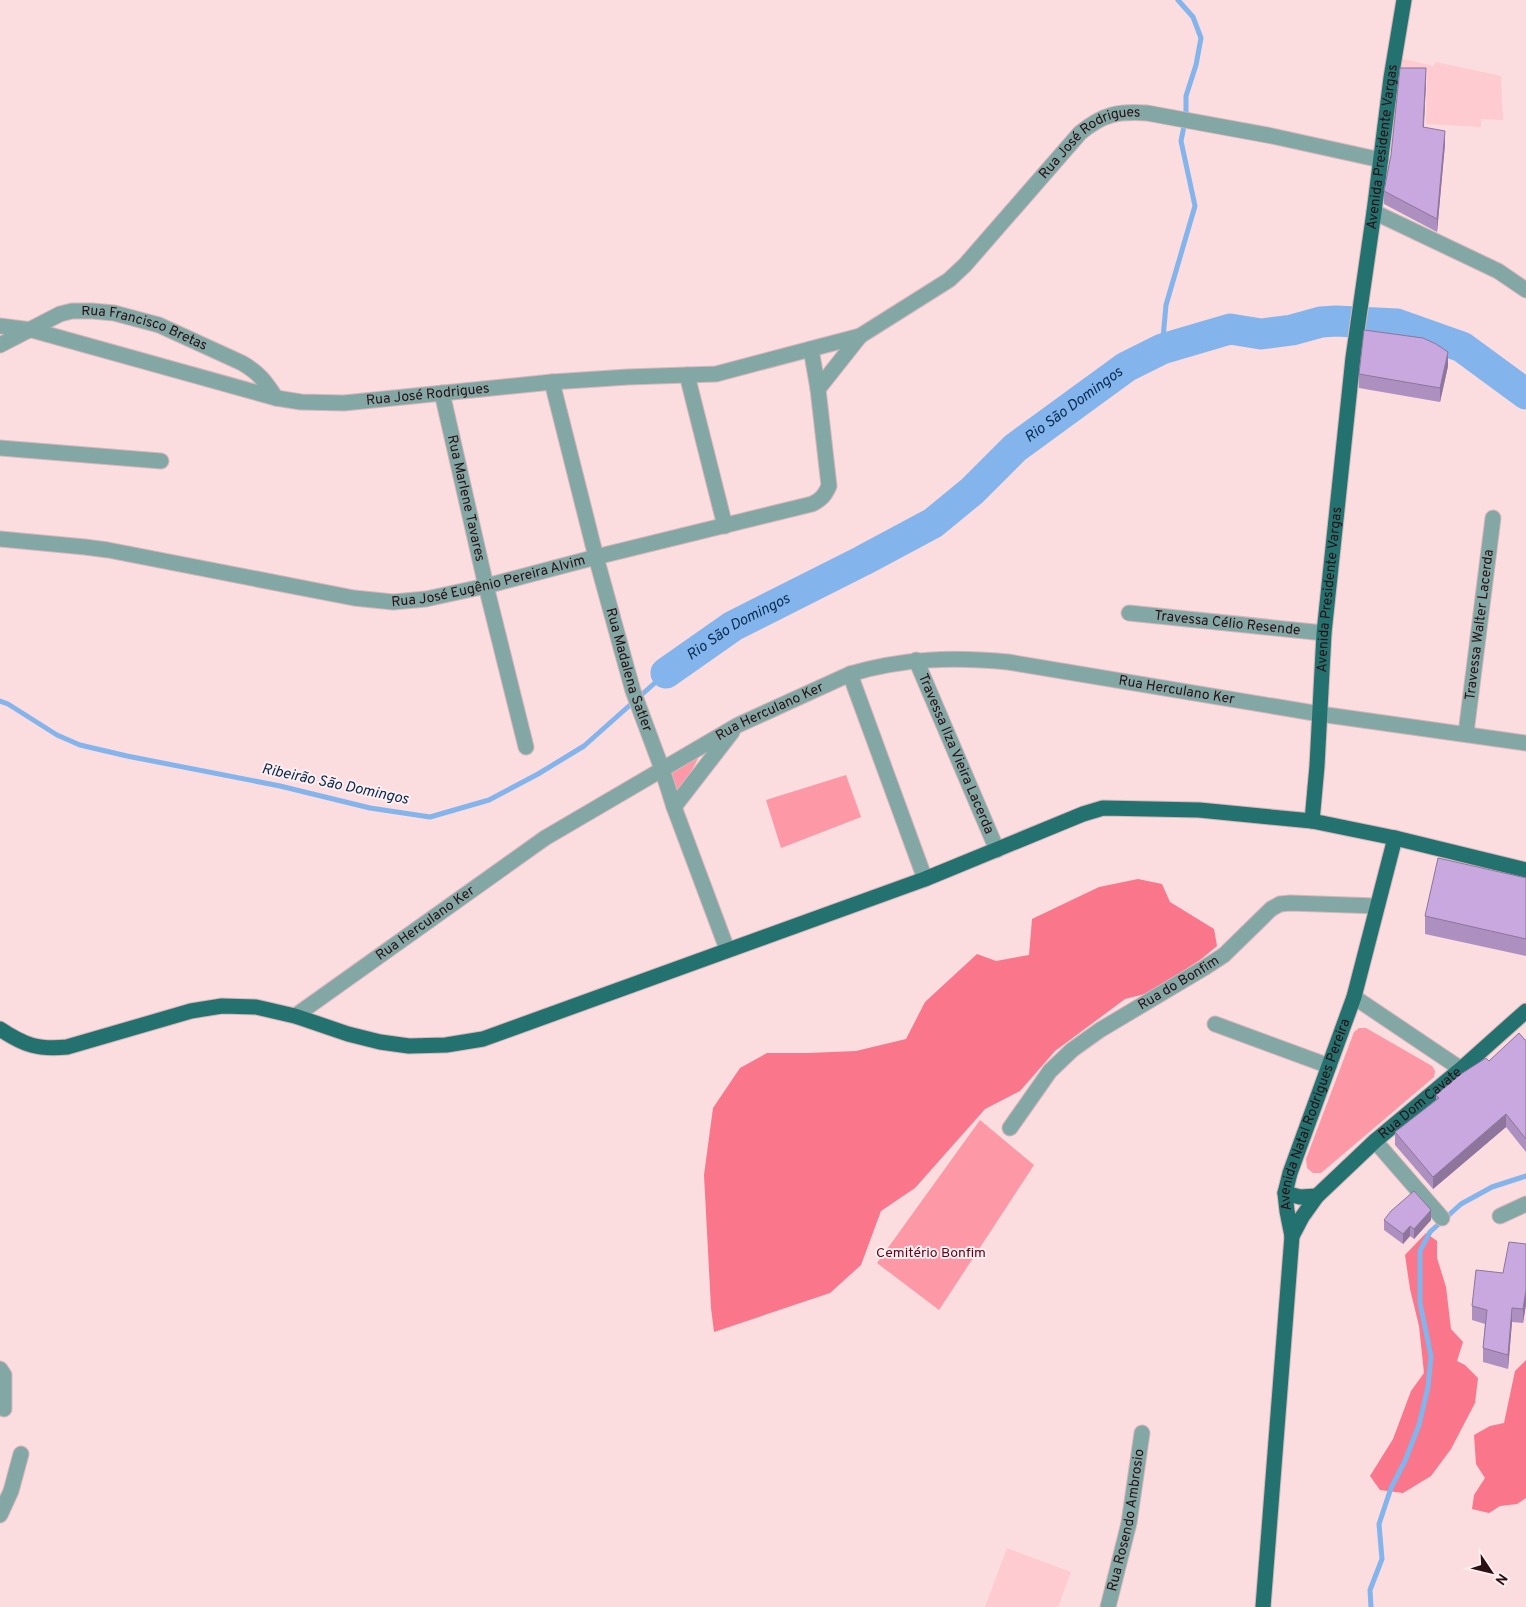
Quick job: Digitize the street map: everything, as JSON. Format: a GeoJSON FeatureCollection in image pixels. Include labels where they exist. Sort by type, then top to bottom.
{"type":"FeatureCollection","features":[{"type":"Feature","properties":{"kind":"main road","name":"Avenida Presidente Vargas"},"geometry":{"type":"LineString","coordinates":[[1312,821],[1324,633],[1353,358],[1391,78],[1404,0]]}},
{"type":"Feature","properties":{"kind":"main road"},"geometry":{"type":"LineString","coordinates":[[0,1029],[36,1047],[52,1049],[67,1047],[191,1011],[222,1006],[256,1007],[295,1016],[348,1034],[380,1042],[409,1046],[446,1045],[483,1039],[727,949],[925,879],[1083,814],[1104,808],[1199,810],[1312,821],[1395,838],[1526,870]]}},
{"type":"Feature","properties":{"kind":"main road","name":"Avenida Natal Rodrigues Pereira"},"geometry":{"type":"LineString","coordinates":[[1263,1607],[1292,1236],[1285,1193],[1298,1150],[1354,997],[1395,838]]}},
{"type":"Feature","properties":{"kind":"main road","name":"Rua Dom Cavate"},"geometry":{"type":"LineString","coordinates":[[1292,1236],[1316,1196],[1375,1141],[1461,1069],[1526,1011]]}},
{"type":"Feature","properties":{"kind":"main road"},"geometry":{"type":"LineString","coordinates":[[1285,1193],[1300,1197],[1316,1196]]}},
{"type":"Feature","properties":{"kind":"street","name":"Rua José Rodrigues"},"geometry":{"type":"LineString","coordinates":[[0,326],[32,330],[276,398],[301,402],[344,403],[552,382],[716,374],[860,336],[949,280],[965,266],[1069,144],[1094,122],[1108,115],[1126,112],[1147,113],[1272,136],[1381,160]]}},
{"type":"Feature","properties":{"kind":"street"},"geometry":{"type":"LineString","coordinates":[[1374,212],[1498,271],[1526,290]]}},
{"type":"Feature","properties":{"kind":"street","name":"Rua Francisco Bretas"},"geometry":{"type":"LineString","coordinates":[[0,345],[60,314],[72,312],[114,313],[158,325],[248,367],[263,378],[276,398]]}},
{"type":"Feature","properties":{"kind":"street","name":"Rua José Rodrigues"},"geometry":{"type":"LineString","coordinates":[[818,389],[860,336]]}},
{"type":"Feature","properties":{"kind":"street","name":"Rua José Eugênio Pereira Alvim"},"geometry":{"type":"LineString","coordinates":[[0,538],[85,546],[354,598],[393,602],[426,599],[486,586],[812,504],[820,500],[828,486],[818,389],[811,349]]}},
{"type":"Feature","properties":{"kind":"street"},"geometry":{"type":"LineString","coordinates":[[687,375],[724,526]]}},
{"type":"Feature","properties":{"kind":"street","name":"Rua Madalena Satler"},"geometry":{"type":"LineString","coordinates":[[552,382],[596,557],[633,691],[727,949]]}},
{"type":"Feature","properties":{"kind":"street","name":"Rua Marlene Tavares"},"geometry":{"type":"LineString","coordinates":[[442,393],[486,586],[526,747]]}},
{"type":"Feature","properties":{"kind":"street"},"geometry":{"type":"LineString","coordinates":[[0,448],[161,461]]}},
{"type":"Feature","properties":{"kind":"street","name":"Travessa Walter Lacerda"},"geometry":{"type":"LineString","coordinates":[[1466,733],[1493,518]]}},
{"type":"Feature","properties":{"kind":"street","name":"Travessa Célio Resende"},"geometry":{"type":"LineString","coordinates":[[1130,613],[1324,633]]}},
{"type":"Feature","properties":{"kind":"street","name":"Rua Herculano Ker"},"geometry":{"type":"LineString","coordinates":[[295,1016],[545,838],[738,725],[850,674],[868,668],[916,660],[972,658],[1008,662],[1320,714],[1466,733],[1526,743]]}},
{"type":"Feature","properties":{"kind":"street","name":"Travessa Ilza Vieira Lacerda"},"geometry":{"type":"LineString","coordinates":[[916,660],[997,850]]}},
{"type":"Feature","properties":{"kind":"street"},"geometry":{"type":"LineString","coordinates":[[850,674],[925,879]]}},
{"type":"Feature","properties":{"kind":"street"},"geometry":{"type":"LineString","coordinates":[[674,807],[738,725]]}},
{"type":"Feature","properties":{"kind":"street","name":"Rua do Bonfim"},"geometry":{"type":"LineString","coordinates":[[1010,1128],[1050,1071],[1072,1050],[1100,1030],[1224,955],[1271,909],[1280,904],[1290,903],[1377,906]]}},
{"type":"Feature","properties":{"kind":"street"},"geometry":{"type":"LineString","coordinates":[[1354,997],[1461,1069]]}},
{"type":"Feature","properties":{"kind":"street"},"geometry":{"type":"LineString","coordinates":[[1215,1024],[1329,1066]]}},
{"type":"Feature","properties":{"kind":"street"},"geometry":{"type":"LineString","coordinates":[[1375,1141],[1442,1218]]}},
{"type":"Feature","properties":{"kind":"street"},"geometry":{"type":"LineString","coordinates":[[1500,1216],[1526,1204]]}},
{"type":"Feature","properties":{"kind":"street"},"geometry":{"type":"LineString","coordinates":[[0,1369],[4,1375],[4,1409]]}},
{"type":"Feature","properties":{"kind":"street","name":"Rua Rosendo Ambrosio"},"geometry":{"type":"LineString","coordinates":[[1108,1607],[1129,1523],[1142,1433]]}},
{"type":"Feature","properties":{"kind":"street"},"geometry":{"type":"LineString","coordinates":[[0,1515],[11,1491],[21,1454]]}},
{"type":"Feature","properties":{"kind":"shaded area"},"geometry":{"type":"Polygon","coordinates":[[[1399,58],[1433,66],[1436,62],[1501,76],[1503,120],[1481,119],[1481,127],[1426,124],[1427,80],[1395,79],[1399,58]]]}},
{"type":"Feature","properties":{"kind":"shaded area"},"geometry":{"type":"Polygon","coordinates":[[[1138,879],[1162,884],[1170,902],[1214,929],[1217,946],[1200,960],[1149,993],[1125,999],[1055,1051],[1020,1091],[985,1109],[915,1188],[881,1211],[861,1265],[830,1293],[714,1332],[704,1175],[713,1108],[740,1068],[767,1053],[856,1051],[906,1039],[925,1002],[977,954],[996,961],[1029,955],[1032,919],[1099,887],[1138,879]]]}},
{"type":"Feature","properties":{"kind":"shaded area"},"geometry":{"type":"Polygon","coordinates":[[[1426,1233],[1437,1241],[1437,1258],[1446,1287],[1451,1329],[1463,1342],[1457,1361],[1465,1365],[1478,1378],[1475,1403],[1451,1449],[1431,1476],[1403,1493],[1380,1490],[1370,1476],[1393,1439],[1411,1391],[1424,1373],[1419,1326],[1410,1289],[1405,1255],[1426,1233]]]}},
{"type":"Feature","properties":{"kind":"shaded area"},"geometry":{"type":"Polygon","coordinates":[[[1526,1360],[1526,1498],[1517,1504],[1500,1506],[1489,1513],[1472,1509],[1474,1495],[1485,1478],[1476,1464],[1474,1435],[1490,1426],[1504,1423],[1515,1371],[1526,1360]]]}},
{"type":"Feature","properties":{"kind":"shaded area"},"geometry":{"type":"Polygon","coordinates":[[[1007,1548],[1071,1572],[1058,1607],[985,1607],[1007,1548]]]}},
{"type":"Feature","properties":{"kind":"green space"},"geometry":{"type":"Polygon","coordinates":[[[704,748],[677,797],[669,774],[704,748]]]}},
{"type":"Feature","properties":{"kind":"green space"},"geometry":{"type":"Polygon","coordinates":[[[846,775],[861,817],[781,848],[766,800],[846,775]]]}},
{"type":"Feature","properties":{"kind":"green space"},"geometry":{"type":"Polygon","coordinates":[[[1359,1028],[1366,1028],[1432,1066],[1435,1071],[1434,1077],[1321,1173],[1313,1173],[1307,1168],[1306,1159],[1354,1032],[1359,1028]]]}},
{"type":"Feature","properties":{"kind":"green space","name":"Cemitério Bonfim"},"geometry":{"type":"Polygon","coordinates":[[[980,1120],[1034,1165],[939,1310],[877,1263],[980,1120]]]}},
{"type":"Feature","properties":{"kind":"building"},"geometry":{"type":"Polygon","coordinates":[[[1400,68],[1426,68],[1423,127],[1445,131],[1437,219],[1384,191],[1391,155],[1400,68]]]}},
{"type":"Feature","properties":{"kind":"building"},"geometry":{"type":"Polygon","coordinates":[[[1364,330],[1423,338],[1448,352],[1440,388],[1359,374],[1364,330]]]}},
{"type":"Feature","properties":{"kind":"building"},"geometry":{"type":"Polygon","coordinates":[[[1438,858],[1526,878],[1526,939],[1425,916],[1438,858]]]}},
{"type":"Feature","properties":{"kind":"building"},"geometry":{"type":"Polygon","coordinates":[[[1519,1033],[1526,1040],[1526,1139],[1506,1114],[1433,1177],[1395,1132],[1439,1098],[1436,1095],[1461,1074],[1486,1058],[1489,1061],[1519,1033]]]}},
{"type":"Feature","properties":{"kind":"building"},"geometry":{"type":"Polygon","coordinates":[[[1414,1191],[1431,1210],[1414,1229],[1410,1226],[1403,1234],[1384,1220],[1391,1211],[1414,1191]]]}},
{"type":"Feature","properties":{"kind":"building"},"geometry":{"type":"Polygon","coordinates":[[[1509,1242],[1526,1244],[1526,1290],[1523,1309],[1512,1308],[1508,1355],[1483,1348],[1487,1310],[1472,1306],[1476,1270],[1503,1273],[1509,1242]]]}},
{"type":"Feature","properties":{"kind":"waterway"},"geometry":{"type":"LineString","coordinates":[[1162,349],[1166,305],[1195,206],[1181,141],[1186,116],[1186,96],[1196,65],[1201,38],[1193,17],[1178,0]]}},
{"type":"Feature","properties":{"kind":"waterway","name":"Rio São Domingos"},"geometry":{"type":"LineString","coordinates":[[666,673],[733,626],[933,523],[972,491],[1015,448],[1126,367],[1162,349],[1230,329],[1261,334],[1292,330],[1321,322],[1397,324],[1462,347],[1526,394]]}},
{"type":"Feature","properties":{"kind":"waterway","name":"Ribeirão São Domingos"},"geometry":{"type":"LineString","coordinates":[[0,701],[8,704],[57,735],[80,745],[280,786],[370,808],[430,817],[489,800],[538,774],[584,746],[666,673]]}},
{"type":"Feature","properties":{"kind":"waterway"},"geometry":{"type":"LineString","coordinates":[[1371,1607],[1370,1590],[1382,1559],[1379,1524],[1391,1488],[1405,1461],[1419,1425],[1428,1387],[1431,1356],[1420,1303],[1420,1251],[1430,1232],[1461,1204],[1492,1187],[1526,1176]]}}]}
